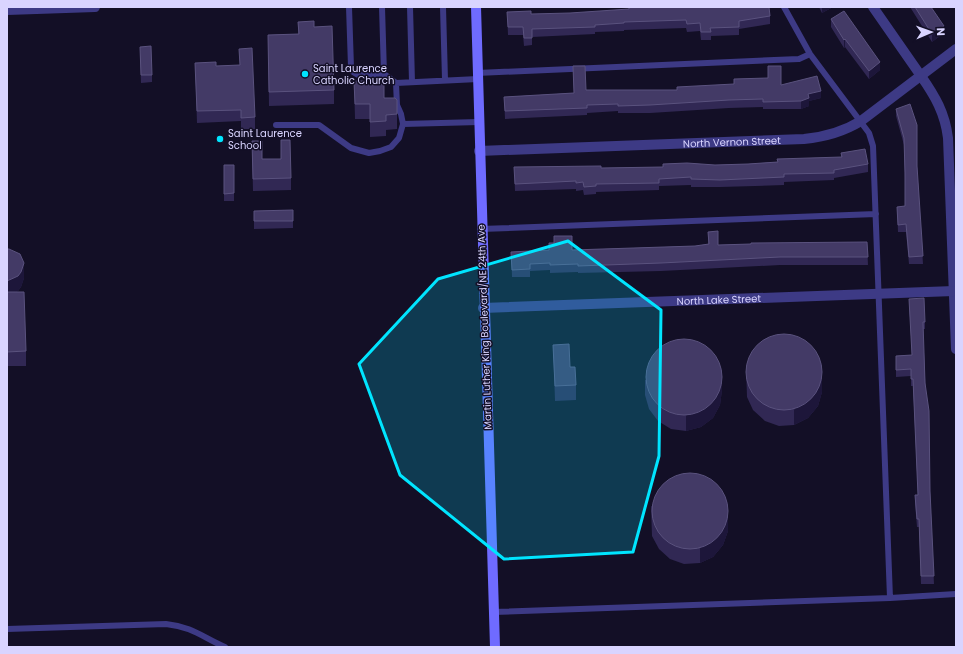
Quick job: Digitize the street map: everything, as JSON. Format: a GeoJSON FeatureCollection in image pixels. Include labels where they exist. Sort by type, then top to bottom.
{"type":"FeatureCollection","features":[{"type":"Feature","properties":{"kind":"main road","name":"Martin Luther King Boulevard/NE 24th Ave"},"geometry":{"type":"LineString","coordinates":[[476,7],[481,229],[494,647]]}},
{"type":"Feature","properties":{"kind":"street"},"geometry":{"type":"LineString","coordinates":[[7,10],[95,7]]}},
{"type":"Feature","properties":{"kind":"street"},"geometry":{"type":"LineString","coordinates":[[873,7],[942,109],[947,131],[956,349]]}},
{"type":"Feature","properties":{"kind":"street","name":"North Vernon Street"},"geometry":{"type":"LineString","coordinates":[[479,151],[804,139],[828,135],[850,128],[861,121],[956,49]]}},
{"type":"Feature","properties":{"kind":"street","name":"North Lake Street"},"geometry":{"type":"LineString","coordinates":[[484,308],[954,290]]}},
{"type":"Feature","properties":{"kind":"lane"},"geometry":{"type":"LineString","coordinates":[[349,7],[351,67],[353,72],[358,75],[384,74],[396,83],[445,80],[477,76],[799,59],[810,54]]}},
{"type":"Feature","properties":{"kind":"lane"},"geometry":{"type":"LineString","coordinates":[[382,7],[384,74]]}},
{"type":"Feature","properties":{"kind":"lane"},"geometry":{"type":"LineString","coordinates":[[410,7],[412,82]]}},
{"type":"Feature","properties":{"kind":"lane"},"geometry":{"type":"LineString","coordinates":[[443,7],[445,80]]}},
{"type":"Feature","properties":{"kind":"lane"},"geometry":{"type":"LineString","coordinates":[[784,7],[810,54],[869,133],[873,146],[890,598]]}},
{"type":"Feature","properties":{"kind":"lane"},"geometry":{"type":"LineString","coordinates":[[276,125],[319,125],[351,148],[369,153],[380,151],[391,147],[400,138],[403,124],[397,105],[396,83]]}},
{"type":"Feature","properties":{"kind":"lane"},"geometry":{"type":"LineString","coordinates":[[403,124],[478,122]]}},
{"type":"Feature","properties":{"kind":"lane"},"geometry":{"type":"LineString","coordinates":[[481,229],[876,214]]}},
{"type":"Feature","properties":{"kind":"lane"},"geometry":{"type":"LineString","coordinates":[[493,612],[890,598],[956,594]]}},
{"type":"Feature","properties":{"kind":"lane"},"geometry":{"type":"LineString","coordinates":[[7,629],[166,624],[196,630],[225,647]]}},
{"type":"Feature","properties":{"kind":"highlighted area"},"geometry":{"type":"Polygon","coordinates":[[[568,241],[661,310],[659,456],[633,552],[504,559],[400,475],[359,364],[438,279],[568,241]]]}},
{"type":"Feature","properties":{"kind":"building"},"geometry":{"type":"Polygon","coordinates":[[[629,7],[769,7],[770,16],[739,21],[739,27],[710,28],[711,32],[701,32],[700,23],[687,24],[686,20],[624,22],[595,25],[595,27],[532,29],[532,38],[524,38],[523,27],[508,27],[507,12],[531,11],[531,14],[570,13],[629,9],[629,7]]]}},
{"type":"Feature","properties":{"kind":"building"},"geometry":{"type":"Polygon","coordinates":[[[915,7],[931,7],[944,26],[932,34],[915,7]]]}},
{"type":"Feature","properties":{"kind":"building"},"geometry":{"type":"Polygon","coordinates":[[[844,11],[880,62],[869,71],[845,39],[844,40],[831,19],[844,11]]]}},
{"type":"Feature","properties":{"kind":"building"},"geometry":{"type":"Polygon","coordinates":[[[314,21],[314,27],[332,26],[334,90],[269,92],[268,35],[299,34],[298,22],[314,21]]]}},
{"type":"Feature","properties":{"kind":"building"},"geometry":{"type":"Polygon","coordinates":[[[151,46],[152,75],[141,75],[140,47],[151,46]]]}},
{"type":"Feature","properties":{"kind":"building"},"geometry":{"type":"Polygon","coordinates":[[[252,48],[255,117],[241,118],[241,110],[197,111],[195,63],[216,62],[216,66],[240,65],[239,49],[252,48]]]}},
{"type":"Feature","properties":{"kind":"building"},"geometry":{"type":"Polygon","coordinates":[[[573,66],[585,66],[586,90],[677,90],[677,87],[734,84],[734,79],[768,78],[768,66],[781,66],[781,85],[817,76],[821,91],[808,94],[809,98],[801,101],[763,102],[763,99],[729,100],[650,105],[587,105],[587,108],[505,111],[504,97],[574,93],[573,66]]]}},
{"type":"Feature","properties":{"kind":"building"},"geometry":{"type":"Polygon","coordinates":[[[354,81],[365,81],[366,85],[384,84],[384,98],[395,98],[397,100],[397,114],[386,115],[386,121],[370,122],[370,104],[355,104],[354,81]]]}},
{"type":"Feature","properties":{"kind":"building"},"geometry":{"type":"Polygon","coordinates":[[[910,104],[917,125],[917,166],[923,256],[909,257],[906,224],[898,225],[897,207],[905,206],[905,173],[904,138],[896,109],[910,104]]]}},
{"type":"Feature","properties":{"kind":"building"},"geometry":{"type":"Polygon","coordinates":[[[281,140],[290,140],[291,178],[253,179],[252,141],[262,141],[262,159],[281,159],[281,140]]]}},
{"type":"Feature","properties":{"kind":"building"},"geometry":{"type":"Polygon","coordinates":[[[865,149],[868,164],[834,170],[834,173],[784,174],[784,177],[720,180],[691,179],[691,177],[659,179],[659,183],[596,184],[596,186],[584,187],[583,182],[576,183],[576,181],[515,184],[514,167],[601,166],[601,168],[663,167],[663,164],[687,163],[715,165],[748,164],[778,162],[777,159],[842,157],[841,153],[865,149]]]}},
{"type":"Feature","properties":{"kind":"building"},"geometry":{"type":"Polygon","coordinates":[[[224,165],[234,165],[234,193],[224,194],[224,165]]]}},
{"type":"Feature","properties":{"kind":"building"},"geometry":{"type":"Polygon","coordinates":[[[293,210],[293,221],[254,221],[254,211],[293,210]]]}},
{"type":"Feature","properties":{"kind":"building"},"geometry":{"type":"Polygon","coordinates":[[[718,231],[718,245],[751,243],[867,242],[868,257],[780,257],[578,266],[578,264],[550,265],[550,263],[530,264],[530,269],[512,270],[511,252],[549,250],[549,243],[554,243],[554,236],[572,236],[572,250],[695,246],[709,244],[708,232],[718,231]]]}},
{"type":"Feature","properties":{"kind":"building"},"geometry":{"type":"Polygon","coordinates":[[[7,249],[20,254],[24,263],[18,276],[7,281],[7,249]]]}},
{"type":"Feature","properties":{"kind":"building"},"geometry":{"type":"Polygon","coordinates":[[[7,292],[24,292],[26,351],[7,352],[7,292]]]}},
{"type":"Feature","properties":{"kind":"building"},"geometry":{"type":"Polygon","coordinates":[[[924,298],[925,322],[923,322],[925,383],[929,411],[930,491],[934,576],[921,576],[919,519],[917,519],[915,495],[918,495],[913,379],[911,379],[911,369],[896,370],[896,356],[912,355],[909,299],[924,298]]]}},
{"type":"Feature","properties":{"kind":"building"},"geometry":{"type":"Polygon","coordinates":[[[777,334],[791,334],[805,340],[816,351],[822,365],[822,379],[819,387],[811,399],[805,404],[791,410],[777,410],[763,404],[752,393],[746,379],[746,365],[752,351],[763,340],[777,334]]]}},
{"type":"Feature","properties":{"kind":"building"},"geometry":{"type":"Polygon","coordinates":[[[677,339],[691,339],[705,345],[716,356],[722,370],[722,384],[719,392],[711,404],[705,409],[691,415],[677,415],[663,409],[652,398],[646,384],[646,370],[652,356],[663,345],[677,339]]]}},
{"type":"Feature","properties":{"kind":"building"},"geometry":{"type":"Polygon","coordinates":[[[569,344],[570,367],[575,367],[576,385],[555,386],[553,345],[569,344]]]}},
{"type":"Feature","properties":{"kind":"building"},"geometry":{"type":"Polygon","coordinates":[[[683,473],[697,473],[711,479],[722,490],[728,504],[728,518],[725,526],[717,538],[711,543],[697,549],[683,549],[669,543],[658,532],[652,518],[652,504],[658,490],[669,479],[683,473]]]}},
{"type":"Feature","properties":{"kind":"place","name":"Saint Laurence Catholic Church"},"geometry":{"type":"Point","coordinates":[305,74]}},
{"type":"Feature","properties":{"kind":"place","name":"Saint Laurence School"},"geometry":{"type":"Point","coordinates":[220,139]}}]}
